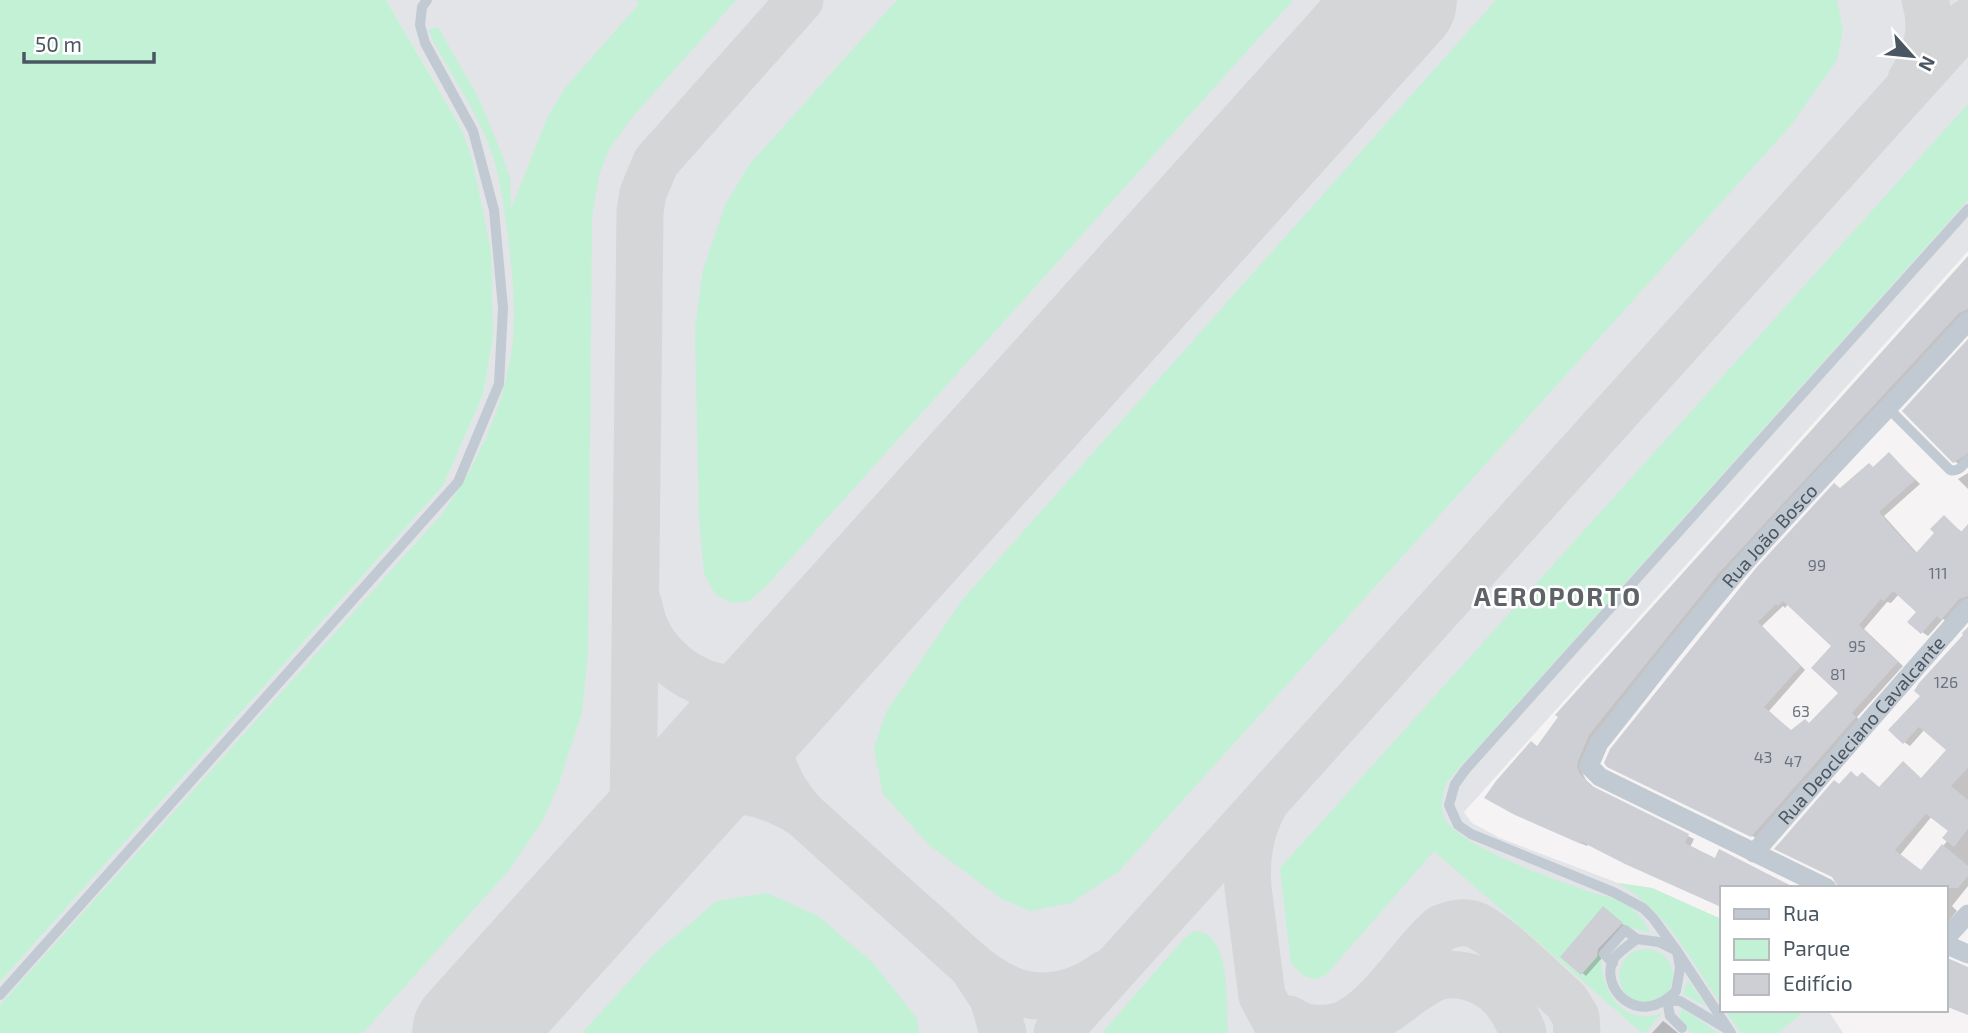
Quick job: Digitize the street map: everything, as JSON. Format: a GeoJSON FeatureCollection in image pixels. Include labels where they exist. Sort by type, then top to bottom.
{"type":"FeatureCollection","features":[{"type":"Feature","properties":{"kind":"street","name":"Rua João Bosco"},"geometry":{"type":"LineString","coordinates":[[1754,853],[1600,777],[1589,766],[1600,743],[1719,593],[1788,514],[1889,409],[1968,321]]}},
{"type":"Feature","properties":{"kind":"street","name":"Rua Deocleciano Cavalcante"},"geometry":{"type":"LineString","coordinates":[[1754,853],[1968,608]]}},
{"type":"Feature","properties":{"kind":"street"},"geometry":{"type":"LineString","coordinates":[[1754,853],[1824,886]]}},
{"type":"Feature","properties":{"kind":"street"},"geometry":{"type":"LineString","coordinates":[[1947,940],[1968,914]]}},
{"type":"Feature","properties":{"kind":"street"},"geometry":{"type":"LineString","coordinates":[[1947,943],[1968,954]]}},
{"type":"Feature","properties":{"kind":"lane"},"geometry":{"type":"LineString","coordinates":[[0,995],[458,482],[499,384],[503,308],[494,210],[473,131],[425,43],[420,25],[422,7],[427,0]]}},
{"type":"Feature","properties":{"kind":"lane"},"geometry":{"type":"LineString","coordinates":[[1731,1032],[1677,951],[1643,908],[1613,892],[1471,834],[1458,824],[1449,804],[1455,784],[1968,209]]}},
{"type":"Feature","properties":{"kind":"lane"},"geometry":{"type":"LineString","coordinates":[[1889,409],[1950,470],[1961,468],[1968,460]]}},
{"type":"Feature","properties":{"kind":"lane"},"geometry":{"type":"LineString","coordinates":[[1637,939],[1660,942],[1677,951],[1679,980],[1676,991],[1667,1000],[1648,1008],[1634,1006],[1621,998],[1612,979],[1613,963],[1614,958],[1625,948],[1637,939]]}},
{"type":"Feature","properties":{"kind":"lane"},"geometry":{"type":"LineString","coordinates":[[1667,1000],[1670,1016],[1682,1028]]}},
{"type":"Feature","properties":{"kind":"lane"},"geometry":{"type":"LineString","coordinates":[[1667,1000],[1680,1001],[1731,1032]]}},
{"type":"Feature","properties":{"kind":"shaded area"},"geometry":{"type":"Polygon","coordinates":[[[386,0],[1968,0],[1968,251],[1464,812],[1472,823],[1500,838],[1618,883],[1652,888],[1720,919],[1720,1012],[1829,1012],[1843,1033],[0,1033],[0,982],[443,486],[483,395],[493,338],[461,128],[386,0]]]}},
{"type":"Feature","properties":{"kind":"green space"},"geometry":{"type":"Polygon","coordinates":[[[0,0],[386,0],[461,128],[472,159],[491,252],[493,338],[483,395],[443,486],[0,982],[0,0]]]}},
{"type":"Feature","properties":{"kind":"green space"},"geometry":{"type":"Polygon","coordinates":[[[636,0],[736,0],[630,120],[609,149],[599,175],[592,217],[588,653],[582,712],[558,786],[543,820],[509,870],[363,1033],[0,1033],[0,1005],[442,514],[468,474],[489,430],[505,385],[514,326],[512,271],[504,206],[484,133],[428,30],[438,27],[479,99],[510,178],[511,209],[547,118],[565,88],[639,4],[636,0]]]}},
{"type":"Feature","properties":{"kind":"green space"},"geometry":{"type":"Polygon","coordinates":[[[897,0],[1293,0],[766,586],[749,601],[732,603],[715,594],[704,573],[699,517],[695,329],[703,270],[725,205],[749,165],[897,0]]]}},
{"type":"Feature","properties":{"kind":"green space"},"geometry":{"type":"Polygon","coordinates":[[[1496,0],[1837,0],[1843,30],[1837,60],[1791,125],[1118,872],[1071,903],[1030,911],[1002,899],[929,845],[883,794],[874,748],[886,712],[963,599],[1496,0]]]}},
{"type":"Feature","properties":{"kind":"green space"},"geometry":{"type":"Polygon","coordinates":[[[1968,104],[1968,200],[1446,783],[1442,803],[1443,815],[1465,838],[1532,871],[1613,898],[1637,913],[1650,933],[1624,926],[1603,907],[1560,957],[1581,975],[1601,952],[1604,979],[1615,1002],[1635,1015],[1662,1013],[1645,1033],[1642,1033],[1434,851],[1326,975],[1316,979],[1306,977],[1291,964],[1280,868],[1968,104]]]}},
{"type":"Feature","properties":{"kind":"green space"},"geometry":{"type":"Polygon","coordinates":[[[1618,883],[1652,888],[1720,919],[1720,1002],[1676,937],[1635,894],[1618,883]]]}},
{"type":"Feature","properties":{"kind":"green space"},"geometry":{"type":"Polygon","coordinates":[[[767,893],[818,916],[872,962],[916,1017],[919,1033],[582,1033],[654,954],[717,901],[767,893]]]}},
{"type":"Feature","properties":{"kind":"green space"},"geometry":{"type":"Polygon","coordinates":[[[1193,931],[1206,934],[1215,942],[1221,955],[1228,1033],[1102,1033],[1183,940],[1193,931]]]}},
{"type":"Feature","properties":{"kind":"green space"},"geometry":{"type":"Polygon","coordinates":[[[1646,949],[1665,957],[1673,976],[1665,995],[1646,1003],[1627,995],[1619,976],[1627,957],[1646,949]]]}},
{"type":"Feature","properties":{"kind":"green space"},"geometry":{"type":"Polygon","coordinates":[[[1688,980],[1706,1006],[1683,994],[1688,980]]]}},
{"type":"Feature","properties":{"kind":"green space"},"geometry":{"type":"Polygon","coordinates":[[[1682,1008],[1718,1033],[1692,1033],[1679,1022],[1682,1008]]]}},
{"type":"Feature","properties":{"kind":"green space"},"geometry":{"type":"Polygon","coordinates":[[[1726,1012],[1804,1012],[1778,1033],[1741,1033],[1726,1012]]]}},
{"type":"Feature","properties":{"kind":"building"},"geometry":{"type":"Polygon","coordinates":[[[1968,256],[1968,309],[1959,313],[1718,574],[1589,735],[1578,761],[1580,774],[1592,786],[1689,834],[1685,843],[1715,858],[1719,849],[1791,886],[1720,886],[1720,907],[1582,842],[1581,844],[1515,815],[1484,798],[1531,741],[1537,746],[1558,717],[1555,715],[1968,256]]]}},
{"type":"Feature","properties":{"kind":"building"},"geometry":{"type":"Polygon","coordinates":[[[1968,339],[1968,453],[1953,463],[1902,411],[1968,339]]]}},
{"type":"Feature","properties":{"kind":"building"},"geometry":{"type":"Polygon","coordinates":[[[1889,452],[1915,480],[1879,512],[1916,553],[1934,533],[1930,529],[1944,515],[1961,532],[1968,524],[1968,596],[1959,599],[1941,620],[1937,616],[1921,634],[1907,622],[1916,612],[1893,591],[1884,601],[1881,599],[1859,625],[1898,662],[1852,713],[1856,717],[1751,837],[1607,767],[1604,763],[1610,749],[1756,568],[1834,483],[1840,488],[1869,463],[1873,467],[1889,452]],[[1783,601],[1778,606],[1776,604],[1758,622],[1801,666],[1764,707],[1791,730],[1805,719],[1809,723],[1838,693],[1811,668],[1831,646],[1783,601]]]}},
{"type":"Feature","properties":{"kind":"building"},"geometry":{"type":"Polygon","coordinates":[[[1968,627],[1968,768],[1951,786],[1968,800],[1968,829],[1954,847],[1942,838],[1948,831],[1926,814],[1895,850],[1921,870],[1942,844],[1968,866],[1968,876],[1958,888],[1838,886],[1832,877],[1774,849],[1834,780],[1839,784],[1851,771],[1857,777],[1862,772],[1879,787],[1903,761],[1921,778],[1946,750],[1919,727],[1903,744],[1888,730],[1920,696],[1914,691],[1919,683],[1968,627]]]}},
{"type":"Feature","properties":{"kind":"building"},"geometry":{"type":"Polygon","coordinates":[[[1603,906],[1623,923],[1598,949],[1597,957],[1581,975],[1560,957],[1603,906]]]}},
{"type":"Feature","properties":{"kind":"building"},"geometry":{"type":"Polygon","coordinates":[[[1947,958],[1968,967],[1968,1015],[1947,1007],[1947,958]]]}},
{"type":"Feature","properties":{"kind":"taxiway"},"geometry":{"type":"LineString","coordinates":[[613,875],[624,853],[633,818],[640,212],[643,193],[656,162],[800,0]]}},
{"type":"Feature","properties":{"kind":"taxiway"},"geometry":{"type":"LineString","coordinates":[[1911,80],[1927,41],[1929,21],[1925,0]]}},
{"type":"Feature","properties":{"kind":"taxiway"},"geometry":{"type":"LineString","coordinates":[[1057,1033],[1968,22]]}},
{"type":"Feature","properties":{"kind":"taxiway"},"geometry":{"type":"LineString","coordinates":[[639,605],[643,623],[662,653],[675,666],[707,683],[725,688],[760,684],[792,669],[806,658]]}},
{"type":"Feature","properties":{"kind":"taxiway"},"geometry":{"type":"LineString","coordinates":[[812,652],[780,696],[773,713],[769,744],[777,774],[804,815],[968,963],[1002,986],[1026,994],[1050,996],[1084,987],[1105,974]]}},
{"type":"Feature","properties":{"kind":"taxiway"},"geometry":{"type":"LineString","coordinates":[[622,866],[681,805],[711,792],[727,790],[759,794],[804,815]]}},
{"type":"Feature","properties":{"kind":"taxiway"},"geometry":{"type":"LineString","coordinates":[[1263,807],[1250,846],[1248,888],[1262,996],[1282,1033]]}},
{"type":"Feature","properties":{"kind":"taxiway"},"geometry":{"type":"LineString","coordinates":[[1341,1026],[1370,1007],[1441,928],[1464,923],[1482,928],[1493,936],[1567,1002],[1576,1017],[1577,1033]]}},
{"type":"Feature","properties":{"kind":"taxiway"},"geometry":{"type":"LineString","coordinates":[[972,966],[993,998],[1003,1033]]}},
{"type":"Feature","properties":{"kind":"taxiway"},"geometry":{"type":"LineString","coordinates":[[1289,1019],[1307,1027],[1320,1028],[1358,1022],[1380,1014],[1429,981],[1451,975],[1480,981],[1495,990],[1512,1010],[1523,1033]]}},
{"type":"Feature","properties":{"kind":"runway"},"geometry":{"type":"LineString","coordinates":[[470,1033],[1399,0]]}},
{"type":"Feature","properties":{"kind":"district","name":"AEROPORTO"},"geometry":{"type":"Point","coordinates":[1558,597]}}]}
